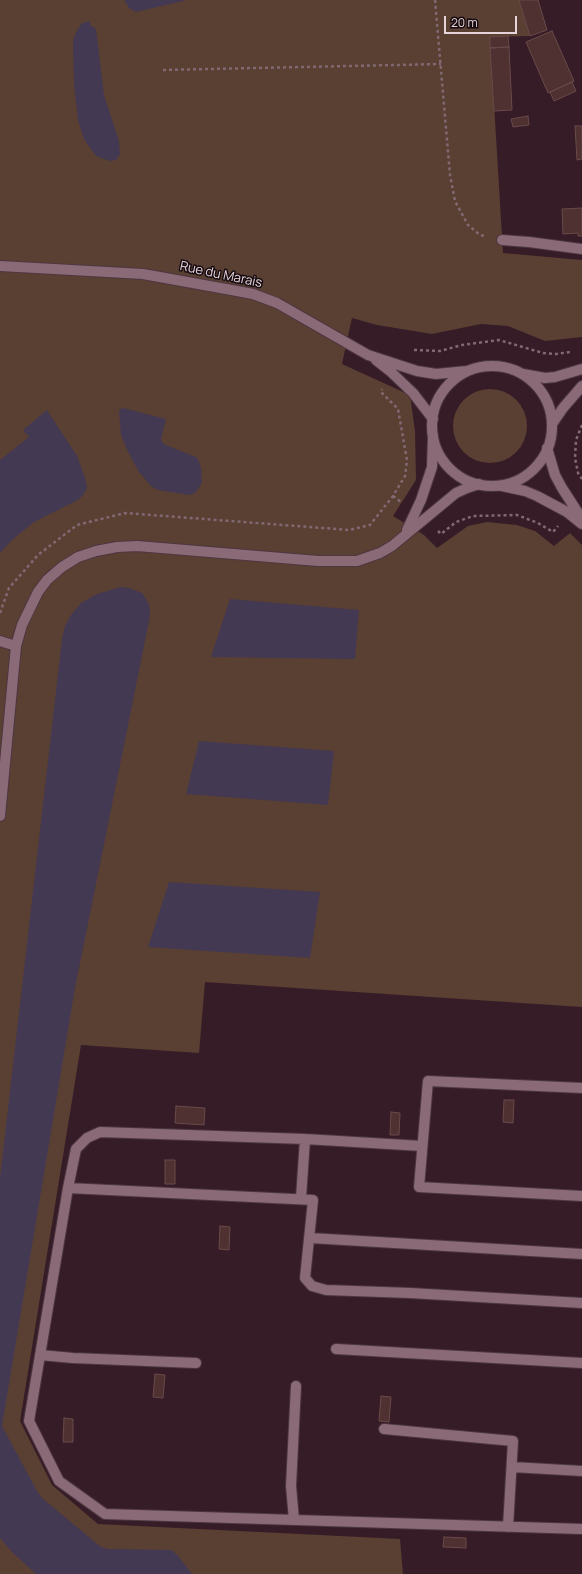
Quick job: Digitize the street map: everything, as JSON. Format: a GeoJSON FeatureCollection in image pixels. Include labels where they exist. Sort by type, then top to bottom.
{"type":"FeatureCollection","features":[{"type":"Feature","properties":{"kind":"street"},"geometry":{"type":"LineString","coordinates":[[502,240],[582,249]]}},
{"type":"Feature","properties":{"kind":"street","name":"Rue du Marais"},"geometry":{"type":"LineString","coordinates":[[0,266],[143,274],[194,282],[253,294],[288,309],[368,355],[417,371],[436,374],[467,371]]}},
{"type":"Feature","properties":{"kind":"street"},"geometry":{"type":"LineString","coordinates":[[368,355],[390,371],[414,393],[433,419]]}},
{"type":"Feature","properties":{"kind":"street"},"geometry":{"type":"LineString","coordinates":[[404,535],[415,512],[432,467],[433,419],[437,402],[447,387],[467,371],[485,366],[495,366],[521,374],[546,378],[555,377],[582,369]]}},
{"type":"Feature","properties":{"kind":"street"},"geometry":{"type":"LineString","coordinates":[[494,486],[509,483],[523,477],[540,462],[551,437],[552,424],[549,407],[535,384],[521,374]]}},
{"type":"Feature","properties":{"kind":"street"},"geometry":{"type":"LineString","coordinates":[[552,424],[563,408],[582,386]]}},
{"type":"Feature","properties":{"kind":"street"},"geometry":{"type":"LineString","coordinates":[[433,436],[438,451],[451,470],[464,479],[479,484],[525,491],[550,502],[582,524]]}},
{"type":"Feature","properties":{"kind":"street"},"geometry":{"type":"LineString","coordinates":[[547,448],[555,475],[582,519]]}},
{"type":"Feature","properties":{"kind":"street"},"geometry":{"type":"LineString","coordinates":[[0,816],[16,646],[22,625],[38,592],[47,580],[67,564],[78,557],[96,551],[117,547],[137,546],[342,562],[357,561],[380,553],[392,546],[456,493],[479,484]]}},
{"type":"Feature","properties":{"kind":"street"},"geometry":{"type":"LineString","coordinates":[[0,641],[16,646]]}},
{"type":"Feature","properties":{"kind":"street"},"geometry":{"type":"LineString","coordinates":[[582,1088],[428,1081],[419,1187],[582,1196]]}},
{"type":"Feature","properties":{"kind":"street"},"geometry":{"type":"LineString","coordinates":[[422,1146],[100,1132],[87,1138],[76,1149],[68,1188],[29,1421],[58,1481],[105,1514],[582,1529]]}},
{"type":"Feature","properties":{"kind":"street"},"geometry":{"type":"LineString","coordinates":[[301,1198],[305,1140]]}},
{"type":"Feature","properties":{"kind":"street"},"geometry":{"type":"LineString","coordinates":[[68,1188],[301,1198],[313,1200],[305,1278],[312,1286],[326,1290],[410,1293],[582,1303]]}},
{"type":"Feature","properties":{"kind":"street"},"geometry":{"type":"LineString","coordinates":[[310,1238],[582,1254]]}},
{"type":"Feature","properties":{"kind":"street"},"geometry":{"type":"LineString","coordinates":[[336,1349],[582,1363]]}},
{"type":"Feature","properties":{"kind":"street"},"geometry":{"type":"LineString","coordinates":[[40,1355],[73,1358],[196,1363]]}},
{"type":"Feature","properties":{"kind":"street"},"geometry":{"type":"LineString","coordinates":[[294,1520],[291,1486],[296,1386]]}},
{"type":"Feature","properties":{"kind":"street"},"geometry":{"type":"LineString","coordinates":[[384,1429],[513,1441],[508,1527]]}},
{"type":"Feature","properties":{"kind":"street"},"geometry":{"type":"LineString","coordinates":[[512,1467],[582,1471]]}},
{"type":"Feature","properties":{"kind":"path"},"geometry":{"type":"LineString","coordinates":[[435,0],[450,175],[455,201],[468,225],[480,235],[502,240]]}},
{"type":"Feature","properties":{"kind":"path"},"geometry":{"type":"LineString","coordinates":[[163,70],[441,64]]}},
{"type":"Feature","properties":{"kind":"path"},"geometry":{"type":"LineString","coordinates":[[412,349],[440,351],[462,345],[499,340],[543,353],[556,354],[573,352]]}},
{"type":"Feature","properties":{"kind":"path"},"geometry":{"type":"LineString","coordinates":[[390,371],[381,392],[398,409],[407,460],[405,476],[393,496],[415,512]]}},
{"type":"Feature","properties":{"kind":"path"},"geometry":{"type":"LineString","coordinates":[[582,425],[576,440],[575,458],[578,473],[582,479]]}},
{"type":"Feature","properties":{"kind":"path"},"geometry":{"type":"LineString","coordinates":[[424,519],[441,534],[456,522],[473,516],[517,516],[538,523],[553,532],[569,514]]}},
{"type":"Feature","properties":{"kind":"shaded area"},"geometry":{"type":"Polygon","coordinates":[[[0,0],[519,0],[530,36],[490,37],[503,253],[582,260],[582,337],[545,341],[508,326],[481,324],[432,334],[377,325],[352,318],[342,364],[410,395],[415,431],[416,480],[393,516],[424,535],[437,548],[468,526],[487,522],[517,525],[535,531],[554,546],[570,533],[582,545],[582,1007],[205,982],[199,1053],[81,1045],[20,1421],[52,1485],[98,1524],[400,1539],[403,1574],[0,1574],[0,0]]]}},
{"type":"Feature","properties":{"kind":"shaded area"},"geometry":{"type":"Polygon","coordinates":[[[124,0],[187,0],[136,12],[129,8],[124,0]]]}},
{"type":"Feature","properties":{"kind":"shaded area"},"geometry":{"type":"Polygon","coordinates":[[[89,21],[91,26],[96,29],[104,95],[119,141],[120,154],[116,160],[110,161],[95,155],[84,139],[78,120],[74,84],[73,41],[76,32],[82,23],[89,21]]]}},
{"type":"Feature","properties":{"kind":"shaded area"},"geometry":{"type":"Polygon","coordinates":[[[490,389],[504,392],[516,400],[524,412],[527,426],[524,440],[516,452],[504,460],[490,463],[476,460],[464,452],[456,440],[453,426],[456,412],[464,400],[476,392],[490,389]]]}},
{"type":"Feature","properties":{"kind":"shaded area"},"geometry":{"type":"Polygon","coordinates":[[[123,408],[166,419],[161,439],[163,443],[198,459],[201,468],[202,483],[195,493],[189,495],[158,490],[151,486],[139,472],[121,435],[119,412],[120,409],[123,408]]]}},
{"type":"Feature","properties":{"kind":"shaded area"},"geometry":{"type":"Polygon","coordinates":[[[47,410],[77,456],[85,477],[87,488],[78,500],[34,522],[12,540],[0,553],[0,460],[29,437],[23,430],[47,410]]]}},
{"type":"Feature","properties":{"kind":"shaded area"},"geometry":{"type":"Polygon","coordinates":[[[121,587],[129,588],[142,593],[149,604],[149,621],[75,988],[2,1426],[42,1498],[101,1547],[108,1549],[172,1550],[192,1574],[36,1574],[12,1552],[0,1538],[0,1178],[62,639],[65,626],[71,615],[81,603],[97,594],[121,587]]]}},
{"type":"Feature","properties":{"kind":"shaded area"},"geometry":{"type":"Polygon","coordinates":[[[230,599],[359,610],[355,659],[211,657],[230,599]]]}},
{"type":"Feature","properties":{"kind":"shaded area"},"geometry":{"type":"Polygon","coordinates":[[[199,741],[334,751],[328,805],[186,794],[199,741]]]}},
{"type":"Feature","properties":{"kind":"shaded area"},"geometry":{"type":"Polygon","coordinates":[[[169,882],[320,892],[310,958],[148,947],[169,882]]]}},
{"type":"Feature","properties":{"kind":"building"},"geometry":{"type":"Polygon","coordinates":[[[519,0],[538,0],[547,30],[530,36],[519,0]]]}},
{"type":"Feature","properties":{"kind":"building"},"geometry":{"type":"Polygon","coordinates":[[[552,31],[574,81],[548,93],[526,42],[552,31]]]}},
{"type":"Feature","properties":{"kind":"building"},"geometry":{"type":"Polygon","coordinates":[[[508,36],[509,47],[490,48],[490,37],[508,36]]]}},
{"type":"Feature","properties":{"kind":"building"},"geometry":{"type":"Polygon","coordinates":[[[509,47],[512,110],[494,111],[490,48],[509,47]]]}},
{"type":"Feature","properties":{"kind":"building"},"geometry":{"type":"Polygon","coordinates":[[[572,82],[576,91],[554,101],[550,92],[572,82]]]}},
{"type":"Feature","properties":{"kind":"building"},"geometry":{"type":"Polygon","coordinates":[[[528,116],[529,125],[513,127],[511,119],[528,116]]]}},
{"type":"Feature","properties":{"kind":"building"},"geometry":{"type":"Polygon","coordinates":[[[575,126],[582,126],[582,159],[577,160],[575,126]]]}},
{"type":"Feature","properties":{"kind":"building"},"geometry":{"type":"Polygon","coordinates":[[[582,208],[582,236],[578,236],[578,233],[563,234],[562,209],[582,208]]]}},
{"type":"Feature","properties":{"kind":"building"},"geometry":{"type":"Polygon","coordinates":[[[504,1100],[514,1100],[513,1123],[503,1122],[504,1100]]]}},
{"type":"Feature","properties":{"kind":"building"},"geometry":{"type":"Polygon","coordinates":[[[176,1106],[205,1108],[204,1125],[175,1123],[176,1106]]]}},
{"type":"Feature","properties":{"kind":"building"},"geometry":{"type":"Polygon","coordinates":[[[391,1112],[400,1113],[399,1135],[390,1135],[391,1112]]]}},
{"type":"Feature","properties":{"kind":"building"},"geometry":{"type":"Polygon","coordinates":[[[165,1160],[175,1160],[175,1184],[165,1184],[165,1160]]]}},
{"type":"Feature","properties":{"kind":"building"},"geometry":{"type":"Polygon","coordinates":[[[220,1226],[230,1227],[229,1250],[219,1249],[220,1226]]]}},
{"type":"Feature","properties":{"kind":"building"},"geometry":{"type":"Polygon","coordinates":[[[155,1374],[165,1375],[163,1398],[153,1397],[155,1374]]]}},
{"type":"Feature","properties":{"kind":"building"},"geometry":{"type":"Polygon","coordinates":[[[381,1396],[391,1397],[389,1422],[379,1421],[381,1396]]]}},
{"type":"Feature","properties":{"kind":"building"},"geometry":{"type":"Polygon","coordinates":[[[64,1418],[73,1419],[73,1442],[63,1442],[64,1418]]]}},
{"type":"Feature","properties":{"kind":"building"},"geometry":{"type":"Polygon","coordinates":[[[444,1537],[466,1538],[466,1548],[443,1547],[444,1537]]]}}]}
